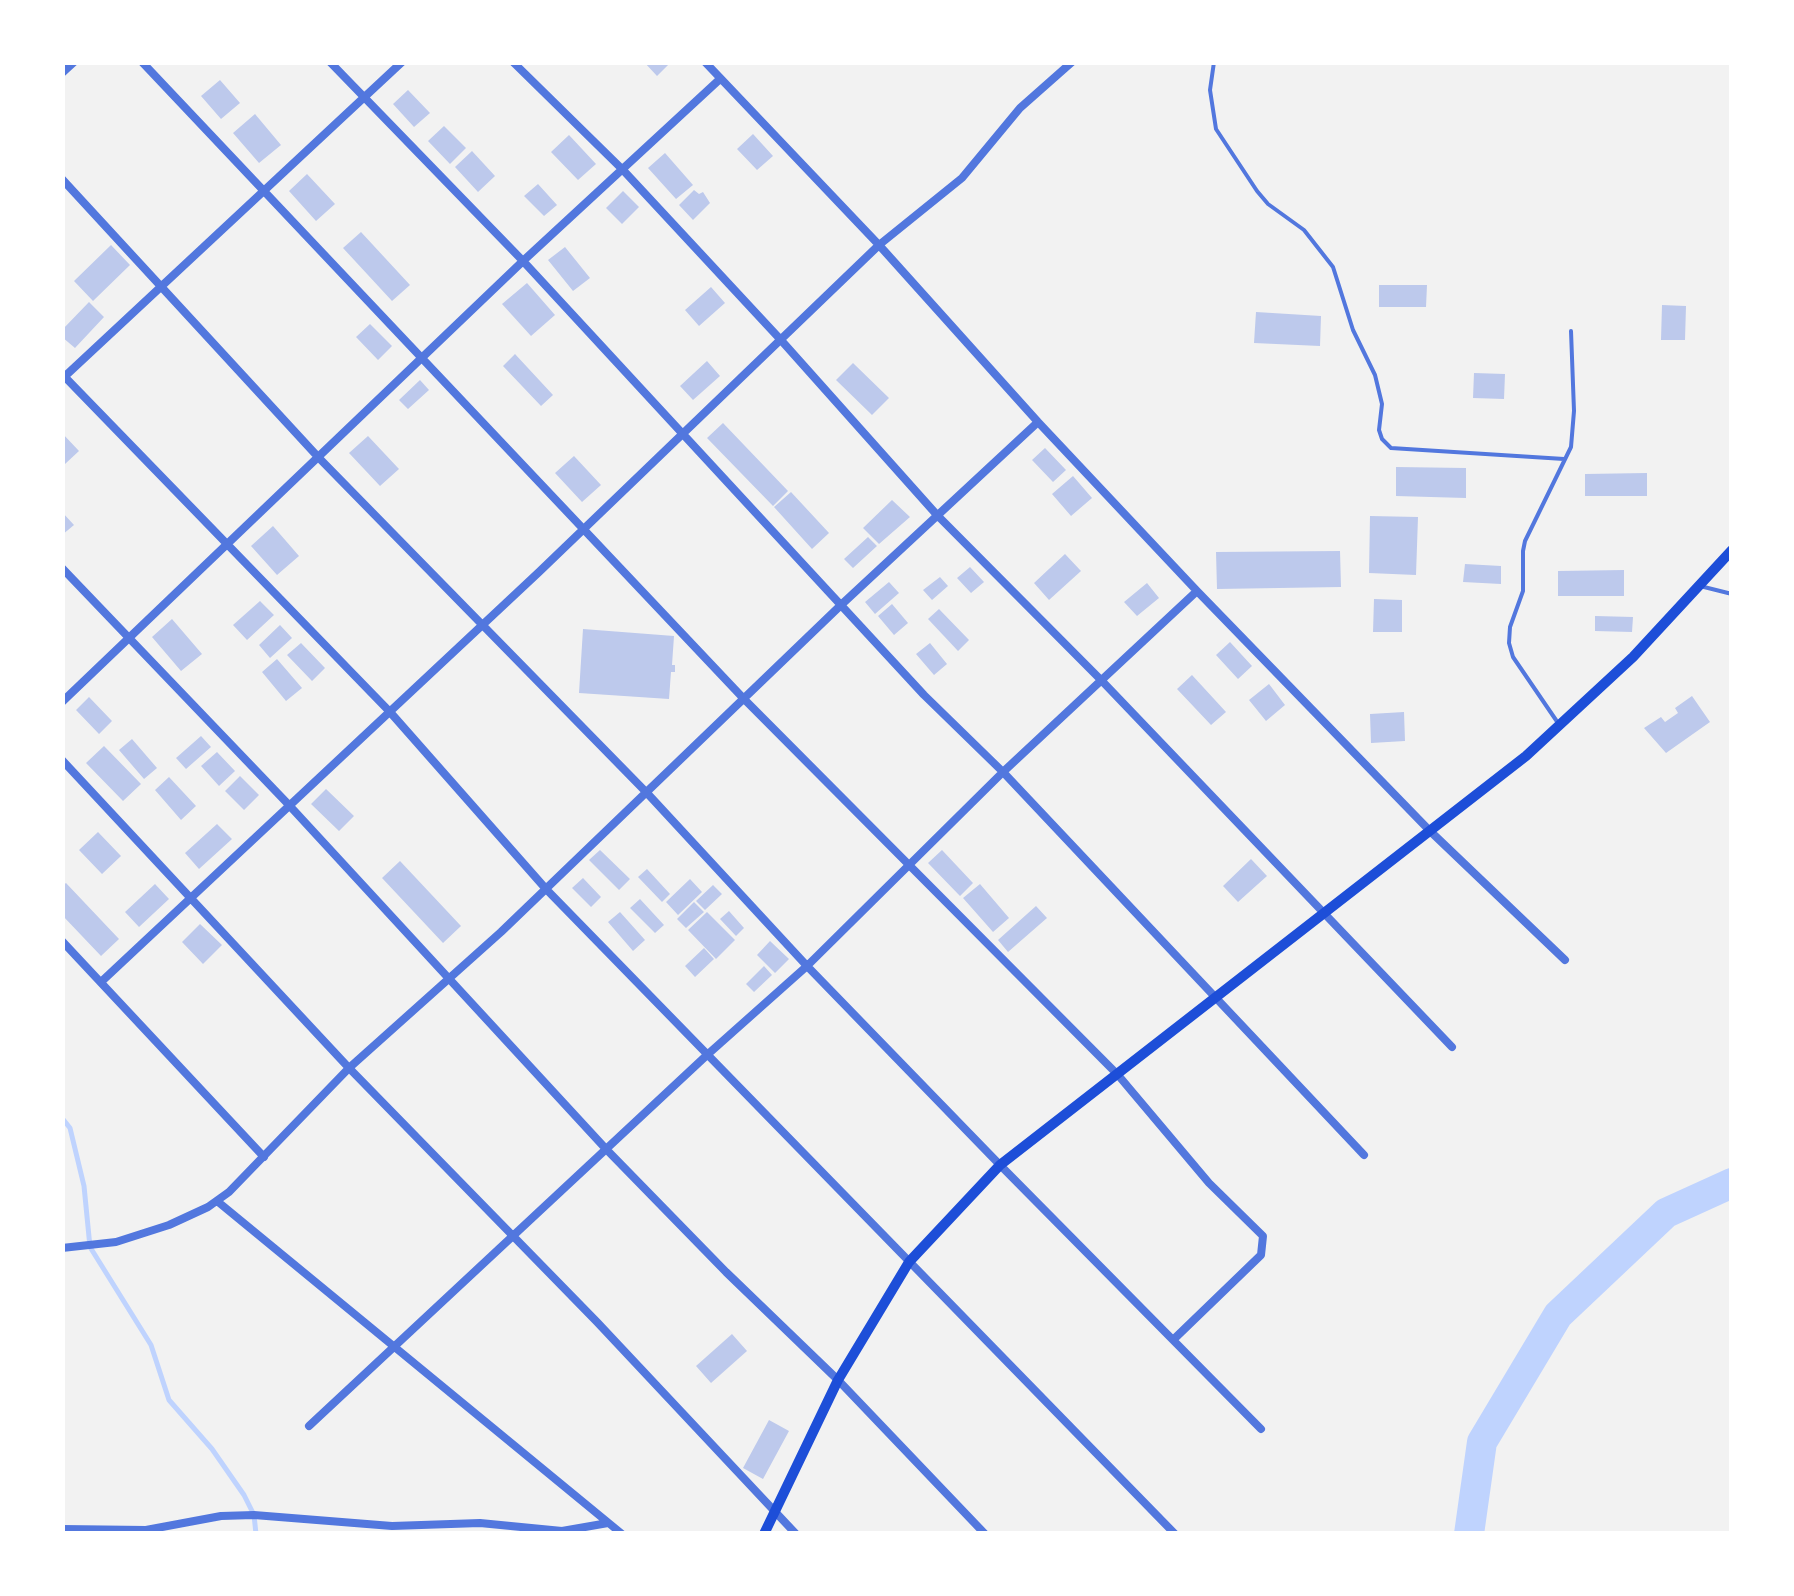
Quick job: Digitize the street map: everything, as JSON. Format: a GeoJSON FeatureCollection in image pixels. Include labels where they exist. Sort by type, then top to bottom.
{"type":"FeatureCollection","features":[{"type":"Feature","properties":{"kind":"main road"},"geometry":{"type":"LineString","coordinates":[[764,1534],[838,1380],[909,1262],[1000,1165],[1526,756],[1633,657],[1732,550]]}},
{"type":"Feature","properties":{"kind":"street"},"geometry":{"type":"LineString","coordinates":[[62,73],[74,62]]}},
{"type":"Feature","properties":{"kind":"street"},"geometry":{"type":"LineString","coordinates":[[142,62],[744,699],[1118,1075],[1209,1183],[1263,1236],[1261,1255],[1174,1340]]}},
{"type":"Feature","properties":{"kind":"street"},"geometry":{"type":"LineString","coordinates":[[330,62],[683,432],[924,695],[1003,772],[1364,1155]]}},
{"type":"Feature","properties":{"kind":"street"},"geometry":{"type":"LineString","coordinates":[[402,62],[63,377],[390,712],[546,889],[1175,1534]]}},
{"type":"Feature","properties":{"kind":"street"},"geometry":{"type":"LineString","coordinates":[[514,62],[622,170],[780,339],[937,516],[1102,681],[1452,1047]]}},
{"type":"Feature","properties":{"kind":"street"},"geometry":{"type":"LineString","coordinates":[[705,62],[1197,590],[1430,831],[1565,960]]}},
{"type":"Feature","properties":{"kind":"street"},"geometry":{"type":"LineString","coordinates":[[102,982],[878,245],[962,178],[1020,108],[1072,62]]}},
{"type":"Feature","properties":{"kind":"street"},"geometry":{"type":"LineString","coordinates":[[62,702],[522,262],[720,79]]}},
{"type":"Feature","properties":{"kind":"street"},"geometry":{"type":"LineString","coordinates":[[62,179],[319,458],[647,793],[807,966],[1000,1165],[1261,1429]]}},
{"type":"Feature","properties":{"kind":"street"},"geometry":{"type":"LineString","coordinates":[[62,1248],[116,1242],[168,1225],[217,1202],[348,1068],[546,889],[841,604],[1038,422]]}},
{"type":"Feature","properties":{"kind":"street"},"geometry":{"type":"LineString","coordinates":[[62,568],[288,804],[606,1150],[838,1380],[986,1534]]}},
{"type":"Feature","properties":{"kind":"street"},"geometry":{"type":"LineString","coordinates":[[309,1426],[707,1054],[807,966],[1003,772],[1197,590]]}},
{"type":"Feature","properties":{"kind":"street"},"geometry":{"type":"LineString","coordinates":[[62,760],[348,1068],[796,1534]]}},
{"type":"Feature","properties":{"kind":"street"},"geometry":{"type":"LineString","coordinates":[[62,941],[264,1157]]}},
{"type":"Feature","properties":{"kind":"street"},"geometry":{"type":"LineString","coordinates":[[217,1202],[622,1534]]}},
{"type":"Feature","properties":{"kind":"street"},"geometry":{"type":"LineString","coordinates":[[62,1529],[146,1530],[222,1516],[254,1515],[392,1526],[480,1522],[562,1531],[608,1524]]}},
{"type":"Feature","properties":{"kind":"lane"},"geometry":{"type":"LineString","coordinates":[[1214,62],[1210,90],[1216,129],[1268,204],[1304,230],[1333,267],[1352,330],[1375,374],[1382,404],[1378,430],[1382,439],[1391,448],[1564,459]]}},
{"type":"Feature","properties":{"kind":"lane"},"geometry":{"type":"LineString","coordinates":[[1559,725],[1513,657],[1509,643],[1510,626],[1523,591],[1522,551],[1571,447],[1571,331]]}},
{"type":"Feature","properties":{"kind":"lane"},"geometry":{"type":"LineString","coordinates":[[1700,586],[1732,594]]}},
{"type":"Feature","properties":{"kind":"building"},"geometry":{"type":"Polygon","coordinates":[[[644,62],[671,62],[657,76],[644,62]]]}},
{"type":"Feature","properties":{"kind":"building"},"geometry":{"type":"Polygon","coordinates":[[[220,80],[240,103],[221,119],[201,96],[220,80]]]}},
{"type":"Feature","properties":{"kind":"building"},"geometry":{"type":"Polygon","coordinates":[[[408,90],[430,113],[414,127],[393,104],[408,90]]]}},
{"type":"Feature","properties":{"kind":"building"},"geometry":{"type":"Polygon","coordinates":[[[255,114],[281,145],[259,163],[233,133],[255,114]]]}},
{"type":"Feature","properties":{"kind":"building"},"geometry":{"type":"Polygon","coordinates":[[[444,126],[466,148],[450,164],[428,141],[444,126]]]}},
{"type":"Feature","properties":{"kind":"building"},"geometry":{"type":"Polygon","coordinates":[[[753,134],[773,156],[757,170],[737,149],[753,134]]]}},
{"type":"Feature","properties":{"kind":"building"},"geometry":{"type":"Polygon","coordinates":[[[569,135],[596,164],[578,180],[551,152],[569,135]]]}},
{"type":"Feature","properties":{"kind":"building"},"geometry":{"type":"Polygon","coordinates":[[[472,151],[495,176],[478,192],[455,167],[472,151]]]}},
{"type":"Feature","properties":{"kind":"building"},"geometry":{"type":"Polygon","coordinates":[[[665,153],[693,185],[676,199],[648,168],[665,153]]]}},
{"type":"Feature","properties":{"kind":"building"},"geometry":{"type":"Polygon","coordinates":[[[307,174],[335,204],[316,221],[289,191],[307,174]]]}},
{"type":"Feature","properties":{"kind":"building"},"geometry":{"type":"Polygon","coordinates":[[[538,184],[557,205],[544,216],[524,196],[538,184]]]}},
{"type":"Feature","properties":{"kind":"building"},"geometry":{"type":"Polygon","coordinates":[[[694,190],[703,192],[710,203],[693,220],[679,205],[694,190]]]}},
{"type":"Feature","properties":{"kind":"building"},"geometry":{"type":"Polygon","coordinates":[[[623,191],[639,207],[622,224],[606,208],[623,191]]]}},
{"type":"Feature","properties":{"kind":"building"},"geometry":{"type":"Polygon","coordinates":[[[361,232],[410,285],[392,301],[343,248],[361,232]]]}},
{"type":"Feature","properties":{"kind":"building"},"geometry":{"type":"Polygon","coordinates":[[[111,245],[130,265],[93,301],[74,281],[111,245]]]}},
{"type":"Feature","properties":{"kind":"building"},"geometry":{"type":"Polygon","coordinates":[[[565,247],[590,278],[573,291],[548,260],[565,247]]]}},
{"type":"Feature","properties":{"kind":"building"},"geometry":{"type":"Polygon","coordinates":[[[527,283],[555,315],[531,336],[502,304],[527,283]]]}},
{"type":"Feature","properties":{"kind":"building"},"geometry":{"type":"Polygon","coordinates":[[[1379,285],[1427,285],[1426,307],[1379,307],[1379,285]]]}},
{"type":"Feature","properties":{"kind":"building"},"geometry":{"type":"Polygon","coordinates":[[[711,287],[725,303],[699,326],[685,310],[711,287]]]}},
{"type":"Feature","properties":{"kind":"building"},"geometry":{"type":"Polygon","coordinates":[[[89,302],[104,317],[75,348],[62,337],[62,330],[89,302]]]}},
{"type":"Feature","properties":{"kind":"building"},"geometry":{"type":"Polygon","coordinates":[[[1662,305],[1686,306],[1685,340],[1661,340],[1662,305]]]}},
{"type":"Feature","properties":{"kind":"building"},"geometry":{"type":"Polygon","coordinates":[[[1256,312],[1321,316],[1320,346],[1254,343],[1256,312]]]}},
{"type":"Feature","properties":{"kind":"building"},"geometry":{"type":"Polygon","coordinates":[[[370,324],[392,346],[378,360],[356,337],[370,324]]]}},
{"type":"Feature","properties":{"kind":"building"},"geometry":{"type":"Polygon","coordinates":[[[515,354],[553,395],[541,406],[503,366],[515,354]]]}},
{"type":"Feature","properties":{"kind":"building"},"geometry":{"type":"Polygon","coordinates":[[[707,361],[720,376],[693,400],[680,386],[707,361]]]}},
{"type":"Feature","properties":{"kind":"building"},"geometry":{"type":"Polygon","coordinates":[[[853,363],[889,398],[872,415],[836,380],[853,363]]]}},
{"type":"Feature","properties":{"kind":"building"},"geometry":{"type":"Polygon","coordinates":[[[1474,373],[1505,374],[1504,399],[1473,398],[1474,373]]]}},
{"type":"Feature","properties":{"kind":"building"},"geometry":{"type":"Polygon","coordinates":[[[420,380],[429,390],[408,409],[399,400],[420,380]]]}},
{"type":"Feature","properties":{"kind":"building"},"geometry":{"type":"Polygon","coordinates":[[[723,423],[788,491],[773,506],[707,438],[723,423]]]}},
{"type":"Feature","properties":{"kind":"building"},"geometry":{"type":"Polygon","coordinates":[[[62,433],[79,451],[65,464],[62,461],[62,433]]]}},
{"type":"Feature","properties":{"kind":"building"},"geometry":{"type":"Polygon","coordinates":[[[368,436],[399,469],[380,486],[349,453],[368,436]]]}},
{"type":"Feature","properties":{"kind":"building"},"geometry":{"type":"Polygon","coordinates":[[[1045,448],[1066,470],[1053,482],[1032,460],[1045,448]]]}},
{"type":"Feature","properties":{"kind":"building"},"geometry":{"type":"Polygon","coordinates":[[[574,456],[601,485],[582,502],[555,473],[574,456]]]}},
{"type":"Feature","properties":{"kind":"building"},"geometry":{"type":"Polygon","coordinates":[[[1396,467],[1466,468],[1466,498],[1396,496],[1396,467]]]}},
{"type":"Feature","properties":{"kind":"building"},"geometry":{"type":"Polygon","coordinates":[[[1647,473],[1647,496],[1585,496],[1585,474],[1647,473]]]}},
{"type":"Feature","properties":{"kind":"building"},"geometry":{"type":"Polygon","coordinates":[[[1073,476],[1092,498],[1071,516],[1052,494],[1073,476]]]}},
{"type":"Feature","properties":{"kind":"building"},"geometry":{"type":"Polygon","coordinates":[[[791,492],[829,533],[812,549],[774,507],[791,492]]]}},
{"type":"Feature","properties":{"kind":"building"},"geometry":{"type":"Polygon","coordinates":[[[892,500],[910,517],[879,544],[863,528],[892,500]]]}},
{"type":"Feature","properties":{"kind":"building"},"geometry":{"type":"Polygon","coordinates":[[[62,512],[74,525],[62,535],[62,512]]]}},
{"type":"Feature","properties":{"kind":"building"},"geometry":{"type":"Polygon","coordinates":[[[1370,516],[1418,517],[1416,575],[1369,573],[1370,516]]]}},
{"type":"Feature","properties":{"kind":"building"},"geometry":{"type":"Polygon","coordinates":[[[273,526],[299,556],[277,575],[251,546],[273,526]]]}},
{"type":"Feature","properties":{"kind":"building"},"geometry":{"type":"Polygon","coordinates":[[[868,537],[877,546],[853,568],[844,559],[868,537]]]}},
{"type":"Feature","properties":{"kind":"building"},"geometry":{"type":"Polygon","coordinates":[[[1340,551],[1341,587],[1217,589],[1216,552],[1340,551]]]}},
{"type":"Feature","properties":{"kind":"building"},"geometry":{"type":"Polygon","coordinates":[[[1065,554],[1081,571],[1049,600],[1034,583],[1065,554]]]}},
{"type":"Feature","properties":{"kind":"building"},"geometry":{"type":"Polygon","coordinates":[[[1465,564],[1501,566],[1501,584],[1463,582],[1465,564]]]}},
{"type":"Feature","properties":{"kind":"building"},"geometry":{"type":"Polygon","coordinates":[[[970,567],[984,582],[971,593],[957,578],[970,567]]]}},
{"type":"Feature","properties":{"kind":"building"},"geometry":{"type":"Polygon","coordinates":[[[1624,570],[1624,596],[1558,596],[1558,571],[1624,570]]]}},
{"type":"Feature","properties":{"kind":"building"},"geometry":{"type":"Polygon","coordinates":[[[940,577],[948,586],[932,600],[923,590],[940,577]]]}},
{"type":"Feature","properties":{"kind":"building"},"geometry":{"type":"Polygon","coordinates":[[[889,582],[899,593],[875,614],[865,602],[889,582]]]}},
{"type":"Feature","properties":{"kind":"building"},"geometry":{"type":"Polygon","coordinates":[[[1147,583],[1159,598],[1137,616],[1124,602],[1147,583]]]}},
{"type":"Feature","properties":{"kind":"building"},"geometry":{"type":"Polygon","coordinates":[[[1374,599],[1402,600],[1402,632],[1373,632],[1374,599]]]}},
{"type":"Feature","properties":{"kind":"building"},"geometry":{"type":"Polygon","coordinates":[[[260,601],[274,615],[247,640],[233,625],[260,601]]]}},
{"type":"Feature","properties":{"kind":"building"},"geometry":{"type":"Polygon","coordinates":[[[892,604],[908,623],[894,635],[878,616],[892,604]]]}},
{"type":"Feature","properties":{"kind":"building"},"geometry":{"type":"Polygon","coordinates":[[[939,609],[969,640],[958,651],[928,619],[939,609]]]}},
{"type":"Feature","properties":{"kind":"building"},"geometry":{"type":"Polygon","coordinates":[[[1595,616],[1633,617],[1632,632],[1595,631],[1595,616]]]}},
{"type":"Feature","properties":{"kind":"building"},"geometry":{"type":"Polygon","coordinates":[[[172,619],[202,654],[181,671],[152,637],[172,619]]]}},
{"type":"Feature","properties":{"kind":"building"},"geometry":{"type":"Polygon","coordinates":[[[280,625],[292,638],[270,658],[259,645],[280,625]]]}},
{"type":"Feature","properties":{"kind":"building"},"geometry":{"type":"Polygon","coordinates":[[[583,629],[674,636],[675,672],[671,672],[669,699],[579,693],[583,629]]]}},
{"type":"Feature","properties":{"kind":"building"},"geometry":{"type":"Polygon","coordinates":[[[1230,642],[1252,666],[1238,679],[1216,655],[1230,642]]]}},
{"type":"Feature","properties":{"kind":"building"},"geometry":{"type":"Polygon","coordinates":[[[301,643],[325,668],[312,681],[287,655],[301,643]]]}},
{"type":"Feature","properties":{"kind":"building"},"geometry":{"type":"Polygon","coordinates":[[[930,643],[947,664],[934,675],[916,654],[930,643]]]}},
{"type":"Feature","properties":{"kind":"building"},"geometry":{"type":"Polygon","coordinates":[[[277,659],[302,688],[286,701],[262,672],[277,659]]]}},
{"type":"Feature","properties":{"kind":"building"},"geometry":{"type":"Polygon","coordinates":[[[1192,675],[1226,712],[1211,725],[1177,689],[1192,675]]]}},
{"type":"Feature","properties":{"kind":"building"},"geometry":{"type":"Polygon","coordinates":[[[1269,684],[1285,705],[1266,721],[1249,700],[1269,684]]]}},
{"type":"Feature","properties":{"kind":"building"},"geometry":{"type":"Polygon","coordinates":[[[1692,696],[1710,722],[1666,753],[1644,728],[1661,717],[1665,722],[1678,713],[1675,708],[1692,696]]]}},
{"type":"Feature","properties":{"kind":"building"},"geometry":{"type":"Polygon","coordinates":[[[89,697],[112,721],[99,734],[76,710],[89,697]]]}},
{"type":"Feature","properties":{"kind":"building"},"geometry":{"type":"Polygon","coordinates":[[[1404,712],[1405,741],[1371,743],[1370,714],[1404,712]]]}},
{"type":"Feature","properties":{"kind":"building"},"geometry":{"type":"Polygon","coordinates":[[[201,736],[211,747],[186,769],[176,758],[201,736]]]}},
{"type":"Feature","properties":{"kind":"building"},"geometry":{"type":"Polygon","coordinates":[[[132,739],[157,768],[144,779],[119,750],[132,739]]]}},
{"type":"Feature","properties":{"kind":"building"},"geometry":{"type":"Polygon","coordinates":[[[104,746],[141,784],[123,801],[86,763],[104,746]]]}},
{"type":"Feature","properties":{"kind":"building"},"geometry":{"type":"Polygon","coordinates":[[[217,752],[235,771],[219,786],[201,766],[217,752]]]}},
{"type":"Feature","properties":{"kind":"building"},"geometry":{"type":"Polygon","coordinates":[[[240,776],[259,795],[244,810],[225,791],[240,776]]]}},
{"type":"Feature","properties":{"kind":"building"},"geometry":{"type":"Polygon","coordinates":[[[169,777],[196,806],[181,820],[155,790],[169,777]]]}},
{"type":"Feature","properties":{"kind":"building"},"geometry":{"type":"Polygon","coordinates":[[[326,789],[354,816],[339,831],[311,804],[326,789]]]}},
{"type":"Feature","properties":{"kind":"building"},"geometry":{"type":"Polygon","coordinates":[[[217,824],[232,839],[199,869],[185,853],[217,824]]]}},
{"type":"Feature","properties":{"kind":"building"},"geometry":{"type":"Polygon","coordinates":[[[98,832],[121,856],[102,874],[79,850],[98,832]]]}},
{"type":"Feature","properties":{"kind":"building"},"geometry":{"type":"Polygon","coordinates":[[[600,850],[630,879],[619,890],[589,860],[600,850]]]}},
{"type":"Feature","properties":{"kind":"building"},"geometry":{"type":"Polygon","coordinates":[[[942,850],[973,883],[960,896],[928,863],[942,850]]]}},
{"type":"Feature","properties":{"kind":"building"},"geometry":{"type":"Polygon","coordinates":[[[1251,859],[1267,876],[1238,902],[1223,886],[1251,859]]]}},
{"type":"Feature","properties":{"kind":"building"},"geometry":{"type":"Polygon","coordinates":[[[400,861],[461,926],[443,943],[382,878],[400,861]]]}},
{"type":"Feature","properties":{"kind":"building"},"geometry":{"type":"Polygon","coordinates":[[[647,869],[670,894],[662,902],[638,877],[647,869]]]}},
{"type":"Feature","properties":{"kind":"building"},"geometry":{"type":"Polygon","coordinates":[[[583,878],[601,897],[591,907],[572,888],[583,878]]]}},
{"type":"Feature","properties":{"kind":"building"},"geometry":{"type":"Polygon","coordinates":[[[690,879],[702,892],[678,915],[666,902],[690,879]]]}},
{"type":"Feature","properties":{"kind":"building"},"geometry":{"type":"Polygon","coordinates":[[[66,883],[119,939],[101,956],[62,915],[62,886],[66,883]]]}},
{"type":"Feature","properties":{"kind":"building"},"geometry":{"type":"Polygon","coordinates":[[[155,884],[169,899],[139,927],[125,912],[155,884]]]}},
{"type":"Feature","properties":{"kind":"building"},"geometry":{"type":"Polygon","coordinates":[[[980,884],[1009,918],[993,932],[963,898],[980,884]]]}},
{"type":"Feature","properties":{"kind":"building"},"geometry":{"type":"Polygon","coordinates":[[[713,885],[722,894],[705,910],[696,901],[713,885]]]}},
{"type":"Feature","properties":{"kind":"building"},"geometry":{"type":"Polygon","coordinates":[[[640,899],[664,925],[655,933],[630,908],[640,899]]]}},
{"type":"Feature","properties":{"kind":"building"},"geometry":{"type":"Polygon","coordinates":[[[694,902],[704,912],[686,928],[677,919],[694,902]]]}},
{"type":"Feature","properties":{"kind":"building"},"geometry":{"type":"Polygon","coordinates":[[[1036,906],[1047,918],[1008,952],[998,940],[1036,906]]]}},
{"type":"Feature","properties":{"kind":"building"},"geometry":{"type":"Polygon","coordinates":[[[729,911],[744,928],[736,936],[720,919],[729,911]]]}},
{"type":"Feature","properties":{"kind":"building"},"geometry":{"type":"Polygon","coordinates":[[[620,912],[645,940],[633,951],[608,922],[620,912]]]}},
{"type":"Feature","properties":{"kind":"building"},"geometry":{"type":"Polygon","coordinates":[[[707,912],[735,940],[716,959],[688,930],[707,912]]]}},
{"type":"Feature","properties":{"kind":"building"},"geometry":{"type":"Polygon","coordinates":[[[200,924],[222,945],[203,964],[182,942],[200,924]]]}},
{"type":"Feature","properties":{"kind":"building"},"geometry":{"type":"Polygon","coordinates":[[[770,941],[789,959],[775,973],[757,955],[770,941]]]}},
{"type":"Feature","properties":{"kind":"building"},"geometry":{"type":"Polygon","coordinates":[[[704,948],[714,959],[695,977],[685,966],[704,948]]]}},
{"type":"Feature","properties":{"kind":"building"},"geometry":{"type":"Polygon","coordinates":[[[764,966],[772,975],[754,992],[746,984],[764,966]]]}},
{"type":"Feature","properties":{"kind":"building"},"geometry":{"type":"Polygon","coordinates":[[[732,1334],[747,1351],[711,1383],[696,1366],[732,1334]]]}},
{"type":"Feature","properties":{"kind":"building"},"geometry":{"type":"Polygon","coordinates":[[[769,1420],[789,1431],[763,1479],[743,1468],[769,1420]]]}},
{"type":"Feature","properties":{"kind":"waterway"},"geometry":{"type":"LineString","coordinates":[[62,1118],[70,1128],[84,1186],[90,1247],[151,1345],[169,1400],[212,1449],[244,1495],[254,1515],[256,1534]]}},
{"type":"Feature","properties":{"kind":"waterway"},"geometry":{"type":"LineString","coordinates":[[1469,1534],[1482,1442],[1558,1315],[1666,1213],[1732,1183]]}}]}
